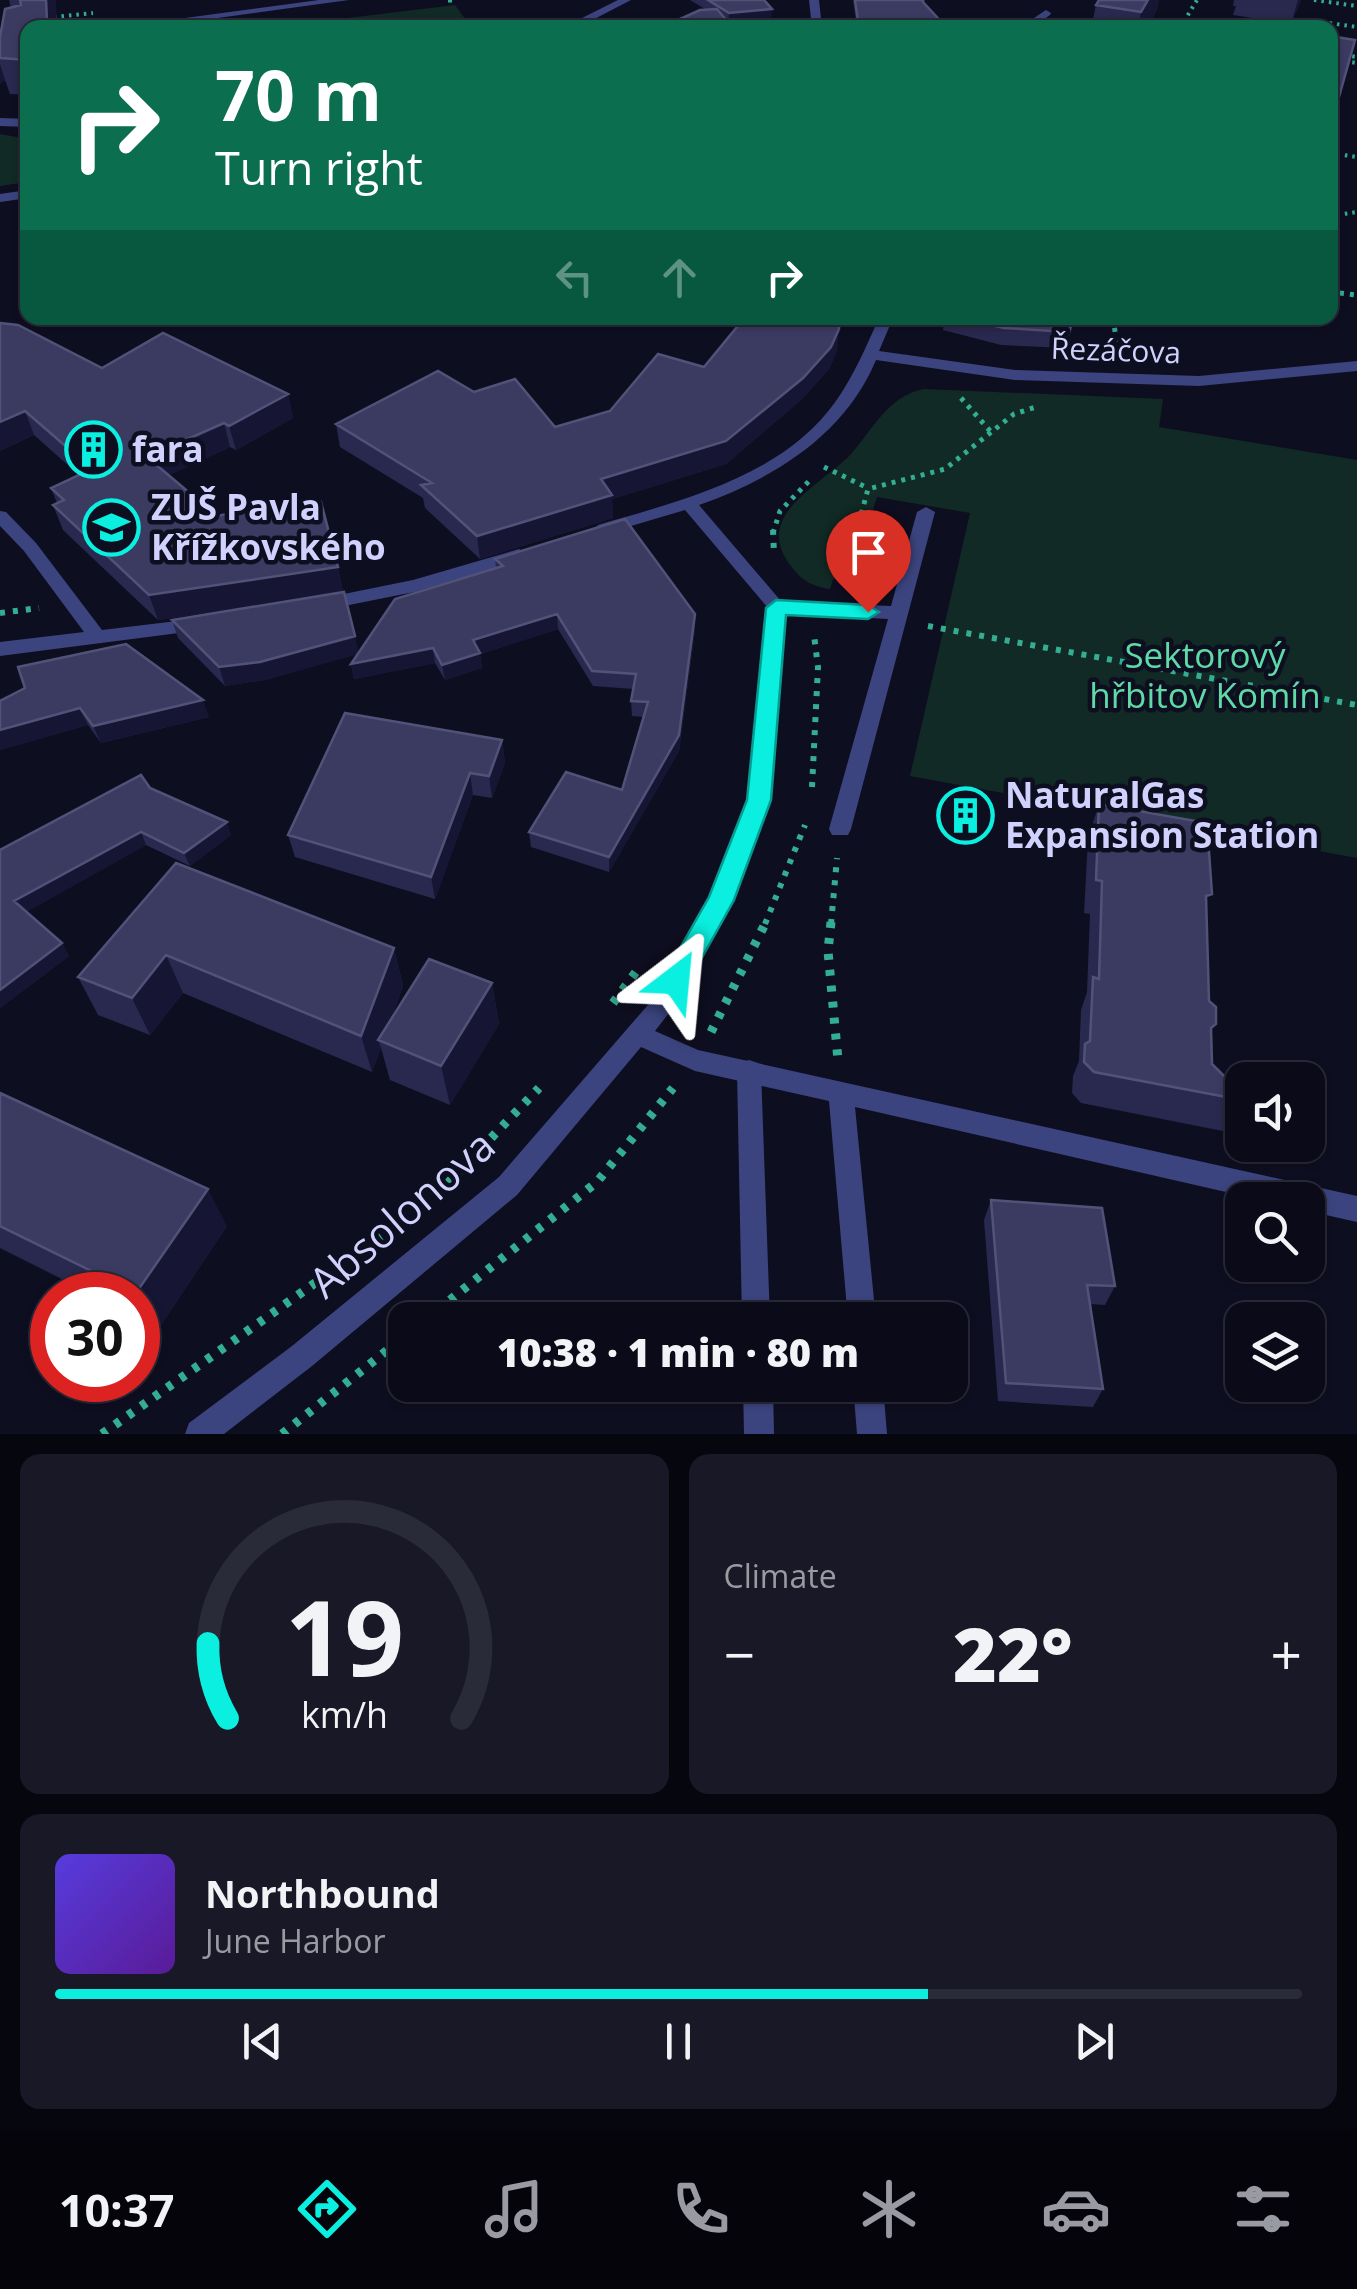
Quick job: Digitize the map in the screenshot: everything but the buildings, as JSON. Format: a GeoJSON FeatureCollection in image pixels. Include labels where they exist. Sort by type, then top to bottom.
{"type":"FeatureCollection","features":[{"type":"Feature","properties":{"kind":"street"},"geometry":{"type":"LineString","coordinates":[[180,20],[344,0]]}},
{"type":"Feature","properties":{"kind":"street"},"geometry":{"type":"LineString","coordinates":[[585,20],[626,0]]}},
{"type":"Feature","properties":{"kind":"street"},"geometry":{"type":"LineString","coordinates":[[1036,20],[1046,13]]}},
{"type":"Feature","properties":{"kind":"street"},"geometry":{"type":"LineString","coordinates":[[590,534],[690,504],[766,470],[812,440],[847,399],[873,355],[884,325]]}},
{"type":"Feature","properties":{"kind":"street","name":"Řezáčova"},"geometry":{"type":"LineString","coordinates":[[873,355],[1015,375],[1199,381],[1357,366]]}},
{"type":"Feature","properties":{"kind":"street"},"geometry":{"type":"LineString","coordinates":[[690,504],[776,608],[897,617]]}},
{"type":"Feature","properties":{"kind":"street"},"geometry":{"type":"LineString","coordinates":[[840,829],[926,512]]}},
{"type":"Feature","properties":{"kind":"street"},"geometry":{"type":"LineString","coordinates":[[0,516],[99,639]]}},
{"type":"Feature","properties":{"kind":"street"},"geometry":{"type":"LineString","coordinates":[[308,607],[414,586],[538,549]]}},
{"type":"Feature","properties":{"kind":"street","name":"Absolonova"},"geometry":{"type":"LineString","coordinates":[[200,1434],[302,1356],[508,1186],[661,1006],[721,900],[759,800],[776,608]]}},
{"type":"Feature","properties":{"kind":"street"},"geometry":{"type":"LineString","coordinates":[[0,649],[214,622]]}},
{"type":"Feature","properties":{"kind":"street"},"geometry":{"type":"LineString","coordinates":[[637,1034],[695,1060],[1357,1209]]}},
{"type":"Feature","properties":{"kind":"street"},"geometry":{"type":"LineString","coordinates":[[749,1071],[755,1302]]}},
{"type":"Feature","properties":{"kind":"street"},"geometry":{"type":"LineString","coordinates":[[842,1095],[860,1302]]}},
{"type":"Feature","properties":{"kind":"street"},"geometry":{"type":"LineString","coordinates":[[758,1402],[759,1434]]}},
{"type":"Feature","properties":{"kind":"street"},"geometry":{"type":"LineString","coordinates":[[869,1402],[872,1434]]}},
{"type":"Feature","properties":{"kind":"path"},"geometry":{"type":"LineString","coordinates":[[1314,0],[1357,6]]}},
{"type":"Feature","properties":{"kind":"path"},"geometry":{"type":"LineString","coordinates":[[953,392],[968,403],[991,432]]}},
{"type":"Feature","properties":{"kind":"path"},"geometry":{"type":"LineString","coordinates":[[824,467],[868,489],[944,469],[1014,414],[1050,402]]}},
{"type":"Feature","properties":{"kind":"path"},"geometry":{"type":"LineString","coordinates":[[447,1302],[597,1182],[695,1060],[736,987],[786,878],[810,810],[818,667],[810,609],[773,553],[770,532],[776,513],[832,460]]}},
{"type":"Feature","properties":{"kind":"path"},"geometry":{"type":"LineString","coordinates":[[801,590],[838,594],[868,489]]}},
{"type":"Feature","properties":{"kind":"path"},"geometry":{"type":"LineString","coordinates":[[0,613],[76,608]]}},
{"type":"Feature","properties":{"kind":"path"},"geometry":{"type":"LineString","coordinates":[[897,617],[1357,705]]}},
{"type":"Feature","properties":{"kind":"path"},"geometry":{"type":"LineString","coordinates":[[810,810],[840,829],[828,950],[842,1095]]}},
{"type":"Feature","properties":{"kind":"path"},"geometry":{"type":"LineString","coordinates":[[608,1010],[651,952]]}},
{"type":"Feature","properties":{"kind":"path"},"geometry":{"type":"LineString","coordinates":[[442,1190],[546,1080]]}},
{"type":"Feature","properties":{"kind":"path"},"geometry":{"type":"LineString","coordinates":[[102,1434],[398,1225]]}},
{"type":"Feature","properties":{"kind":"path"},"geometry":{"type":"LineString","coordinates":[[282,1434],[388,1350]]}},
{"type":"Feature","properties":{"kind":"green space"},"geometry":{"type":"Polygon","coordinates":[[[455,5],[466,20],[331,20],[455,5]]]}},
{"type":"Feature","properties":{"kind":"green space"},"geometry":{"type":"Polygon","coordinates":[[[0,134],[20,138],[20,183],[0,186],[0,134]]]}},
{"type":"Feature","properties":{"kind":"green space","name":"Sektorový hřbitov Komín"},"geometry":{"type":"Polygon","coordinates":[[[924,389],[1163,399],[1159,427],[1357,460],[1357,858],[910,776],[970,513],[877,497],[851,582],[833,579],[830,589],[808,582],[795,571],[781,548],[779,531],[795,503],[851,454],[891,406],[924,389]]]}},
{"type":"Feature","properties":{"kind":"place","name":"fara"},"geometry":{"type":"Point","coordinates":[93,450]}},
{"type":"Feature","properties":{"kind":"place","name":"ZUŠ Pavla Křížkovského"},"geometry":{"type":"Point","coordinates":[112,528]}},
{"type":"Feature","properties":{"kind":"place","name":"NaturalGas Expansion Station"},"geometry":{"type":"Point","coordinates":[966,816]}},
{"type":"Feature","properties":{"kind":"route"},"geometry":{"type":"LineString","coordinates":[[676,980],[721,900],[759,800],[776,608],[868,612]]}}]}
